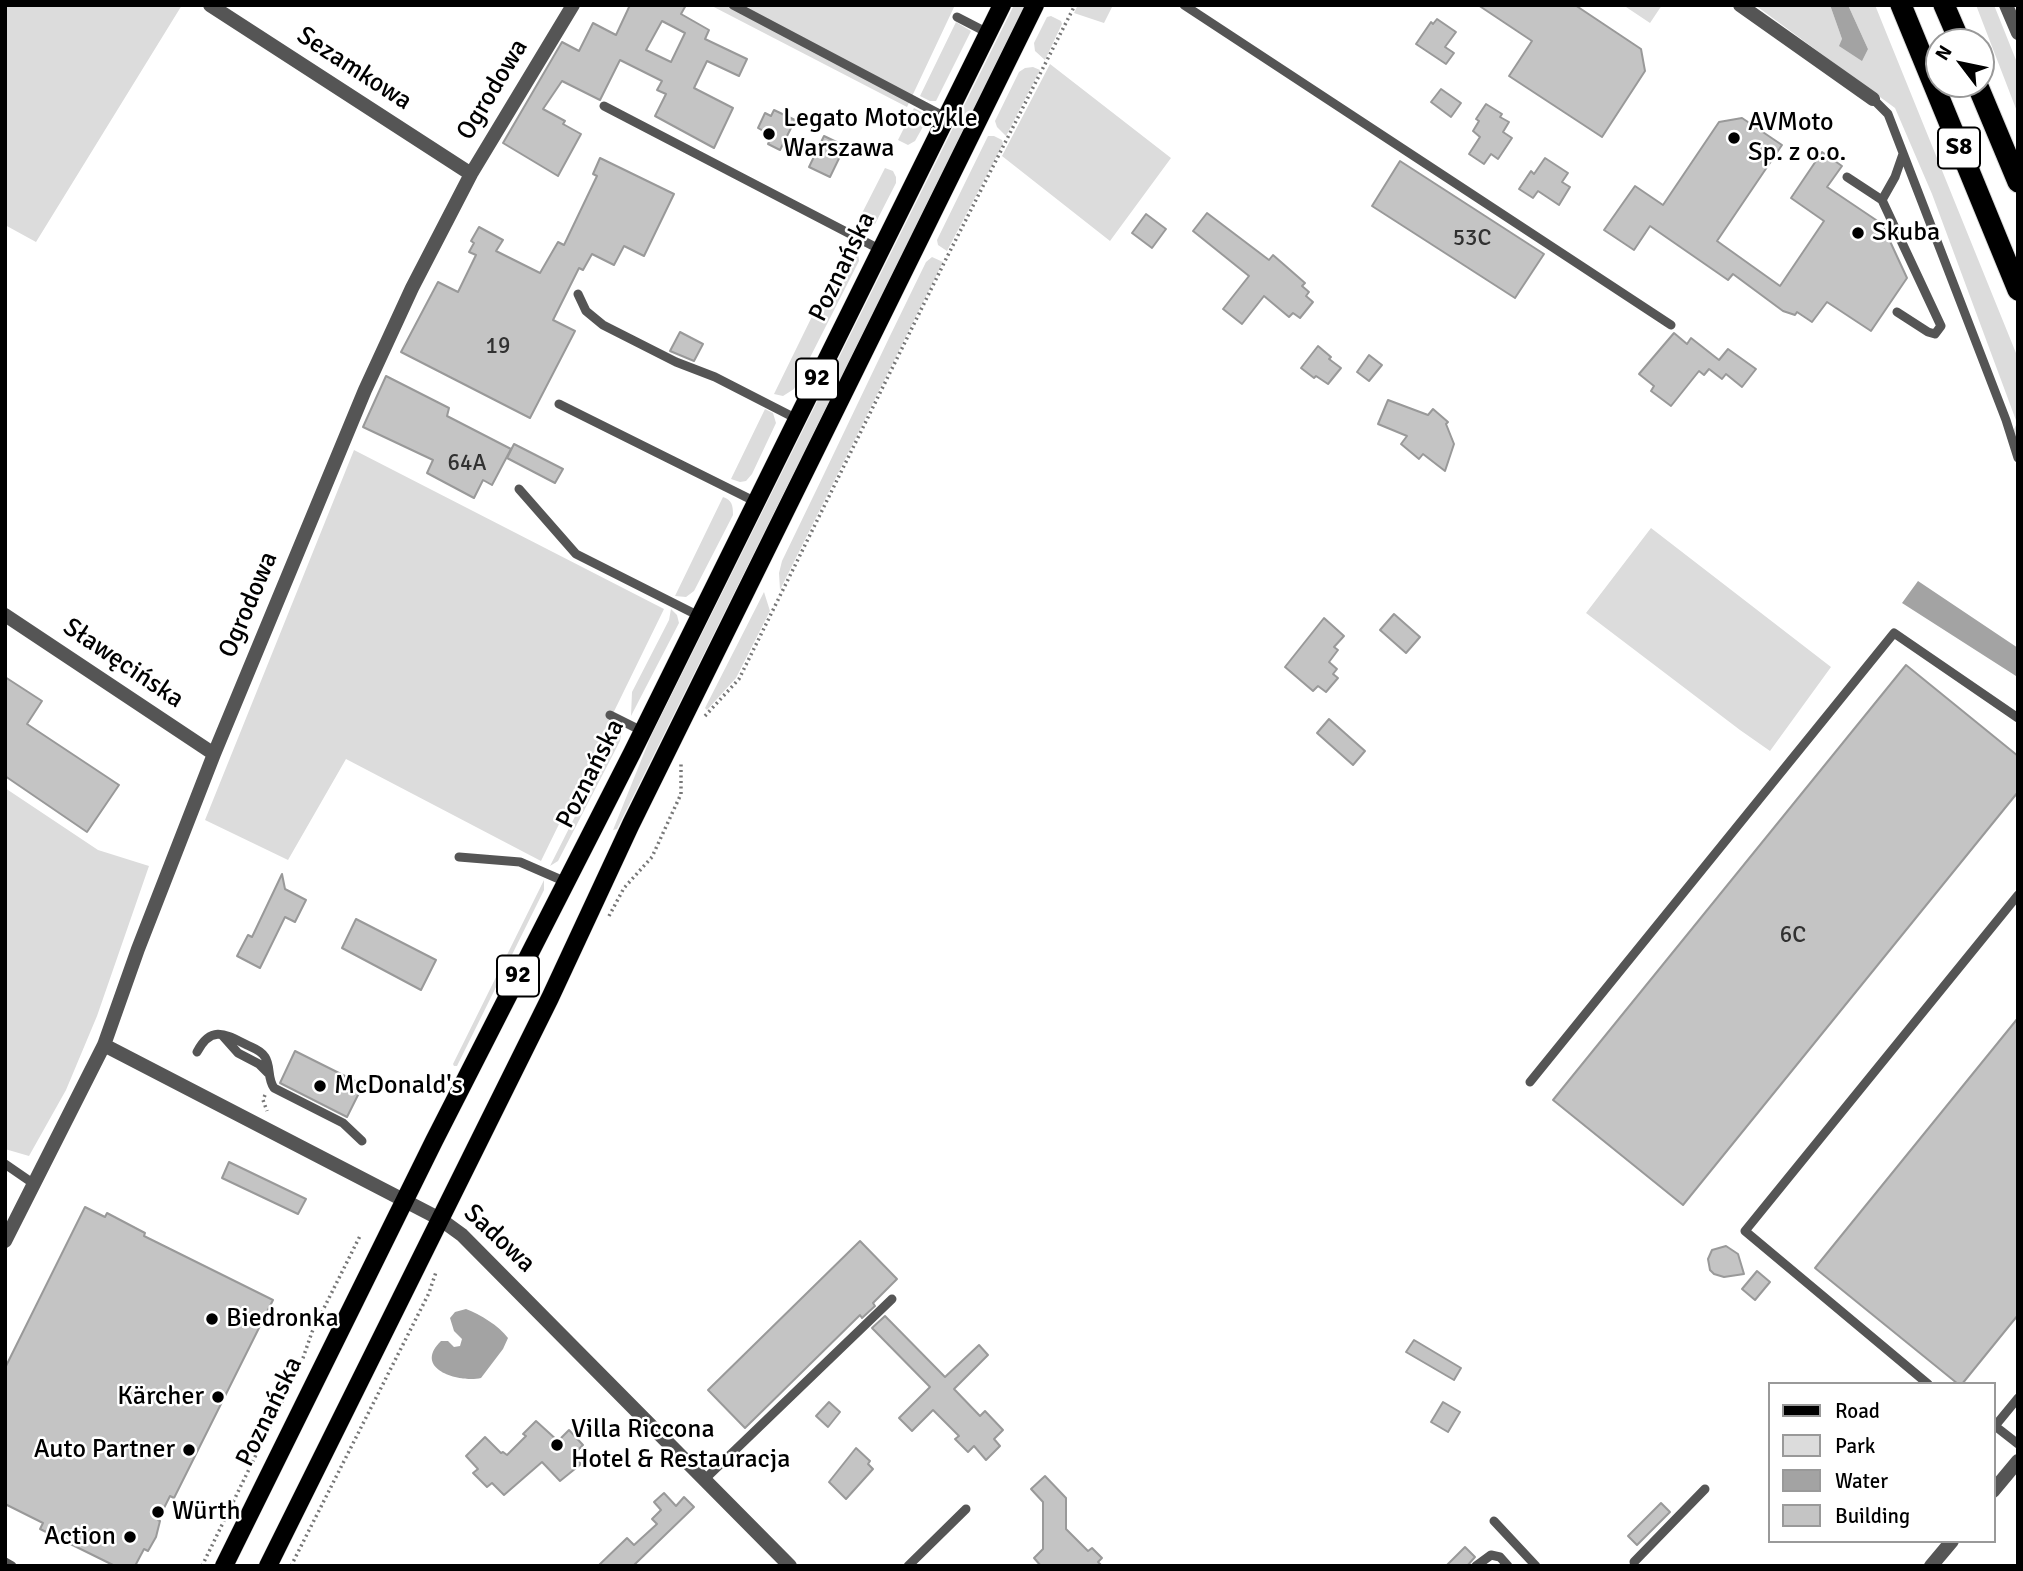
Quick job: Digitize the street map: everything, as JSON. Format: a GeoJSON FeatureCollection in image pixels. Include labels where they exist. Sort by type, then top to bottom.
{"type":"FeatureCollection","features":[{"type":"Feature","properties":{"kind":"highway","name":"S8"},"geometry":{"type":"LineString","coordinates":[[1901,5],[2018,290]]}},
{"type":"Feature","properties":{"kind":"highway"},"geometry":{"type":"LineString","coordinates":[[1944,5],[1953,28]]}},
{"type":"Feature","properties":{"kind":"highway","name":"S8"},"geometry":{"type":"LineString","coordinates":[[1983,98],[2018,182]]}},
{"type":"Feature","properties":{"kind":"main road","name":"Poznańska"},"geometry":{"type":"LineString","coordinates":[[224,1566],[1002,5]]}},
{"type":"Feature","properties":{"kind":"main road","name":"92"},"geometry":{"type":"LineString","coordinates":[[268,1566],[550,998],[637,811],[1035,5]]}},
{"type":"Feature","properties":{"kind":"street","name":"Sezamkowa"},"geometry":{"type":"LineString","coordinates":[[210,5],[471,174]]}},
{"type":"Feature","properties":{"kind":"street","name":"Ogrodowa"},"geometry":{"type":"LineString","coordinates":[[5,1241],[104,1045],[138,949],[214,754],[365,390],[412,288],[471,174],[573,5]]}},
{"type":"Feature","properties":{"kind":"street"},"geometry":{"type":"LineString","coordinates":[[1741,5],[1873,100]]}},
{"type":"Feature","properties":{"kind":"street"},"geometry":{"type":"LineString","coordinates":[[2006,5],[2018,33]]}},
{"type":"Feature","properties":{"kind":"street","name":"Sławęcińska"},"geometry":{"type":"LineString","coordinates":[[5,615],[214,754]]}},
{"type":"Feature","properties":{"kind":"street","name":"Sadowa"},"geometry":{"type":"LineString","coordinates":[[104,1045],[405,1200],[440,1219],[462,1235],[790,1566]]}},
{"type":"Feature","properties":{"kind":"street"},"geometry":{"type":"LineString","coordinates":[[1995,1489],[2018,1461]]}},
{"type":"Feature","properties":{"kind":"street"},"geometry":{"type":"LineString","coordinates":[[1931,1566],[1950,1543]]}},
{"type":"Feature","properties":{"kind":"lane"},"geometry":{"type":"LineString","coordinates":[[733,5],[947,118]]}},
{"type":"Feature","properties":{"kind":"lane"},"geometry":{"type":"LineString","coordinates":[[1184,5],[1671,325]]}},
{"type":"Feature","properties":{"kind":"lane"},"geometry":{"type":"LineString","coordinates":[[957,17],[988,33]]}},
{"type":"Feature","properties":{"kind":"lane"},"geometry":{"type":"LineString","coordinates":[[1873,100],[1888,114],[2006,420],[2018,458]]}},
{"type":"Feature","properties":{"kind":"lane"},"geometry":{"type":"LineString","coordinates":[[604,106],[881,250]]}},
{"type":"Feature","properties":{"kind":"lane"},"geometry":{"type":"LineString","coordinates":[[1882,200],[1895,177],[1903,154]]}},
{"type":"Feature","properties":{"kind":"lane"},"geometry":{"type":"LineString","coordinates":[[1847,177],[1882,200],[1941,326],[1935,334],[1928,332],[1897,312]]}},
{"type":"Feature","properties":{"kind":"lane"},"geometry":{"type":"LineString","coordinates":[[578,294],[586,312],[603,325],[797,419]]}},
{"type":"Feature","properties":{"kind":"lane"},"geometry":{"type":"LineString","coordinates":[[559,404],[756,502]]}},
{"type":"Feature","properties":{"kind":"lane"},"geometry":{"type":"LineString","coordinates":[[519,489],[576,554],[699,616]]}},
{"type":"Feature","properties":{"kind":"lane"},"geometry":{"type":"LineString","coordinates":[[1530,1082],[1894,633],[2018,718]]}},
{"type":"Feature","properties":{"kind":"lane"},"geometry":{"type":"LineString","coordinates":[[610,715],[642,731]]}},
{"type":"Feature","properties":{"kind":"lane"},"geometry":{"type":"LineString","coordinates":[[459,857],[520,862],[566,882]]}},
{"type":"Feature","properties":{"kind":"lane"},"geometry":{"type":"LineString","coordinates":[[1925,1382],[1745,1231],[2018,895]]}},
{"type":"Feature","properties":{"kind":"lane"},"geometry":{"type":"LineString","coordinates":[[197,1052],[206,1038],[213,1034],[220,1034],[261,1052],[266,1058],[271,1085],[277,1091],[343,1123],[362,1142]]}},
{"type":"Feature","properties":{"kind":"lane"},"geometry":{"type":"LineString","coordinates":[[5,1164],[34,1184]]}},
{"type":"Feature","properties":{"kind":"lane"},"geometry":{"type":"LineString","coordinates":[[705,1479],[892,1299]]}},
{"type":"Feature","properties":{"kind":"lane"},"geometry":{"type":"LineString","coordinates":[[1995,1425],[2018,1398]]}},
{"type":"Feature","properties":{"kind":"lane"},"geometry":{"type":"LineString","coordinates":[[1995,1427],[2018,1444]]}},
{"type":"Feature","properties":{"kind":"lane"},"geometry":{"type":"LineString","coordinates":[[1634,1565],[1705,1489]]}},
{"type":"Feature","properties":{"kind":"lane"},"geometry":{"type":"LineString","coordinates":[[908,1566],[966,1509]]}},
{"type":"Feature","properties":{"kind":"lane"},"geometry":{"type":"LineString","coordinates":[[1494,1521],[1536,1566]]}},
{"type":"Feature","properties":{"kind":"lane"},"geometry":{"type":"LineString","coordinates":[[1476,1566],[1491,1555],[1500,1557],[1508,1566]]}},
{"type":"Feature","properties":{"kind":"lane"},"geometry":{"type":"LineString","coordinates":[[5,1562],[12,1566]]}},
{"type":"Feature","properties":{"kind":"path"},"geometry":{"type":"LineString","coordinates":[[703,718],[739,679],[946,259],[1075,5]]}},
{"type":"Feature","properties":{"kind":"path"},"geometry":{"type":"LineString","coordinates":[[606,923],[624,888],[652,857],[681,794],[681,759]]}},
{"type":"Feature","properties":{"kind":"path"},"geometry":{"type":"LineString","coordinates":[[202,1566],[361,1234]]}},
{"type":"Feature","properties":{"kind":"path"},"geometry":{"type":"LineString","coordinates":[[292,1566],[429,1293],[436,1272]]}},
{"type":"Feature","properties":{"kind":"green space"},"geometry":{"type":"Polygon","coordinates":[[[5,5],[182,5],[36,242],[5,225],[5,5]]]}},
{"type":"Feature","properties":{"kind":"green space"},"geometry":{"type":"Polygon","coordinates":[[[710,5],[955,5],[907,107],[710,5]]]}},
{"type":"Feature","properties":{"kind":"green space"},"geometry":{"type":"Polygon","coordinates":[[[1014,5],[1026,5],[617,829],[613,830],[651,736],[1014,5]]]}},
{"type":"Feature","properties":{"kind":"green space"},"geometry":{"type":"Polygon","coordinates":[[[1078,5],[1113,5],[1104,23],[1074,13],[1078,5]]]}},
{"type":"Feature","properties":{"kind":"green space"},"geometry":{"type":"Polygon","coordinates":[[[1623,5],[1662,5],[1650,23],[1623,5]]]}},
{"type":"Feature","properties":{"kind":"green space"},"geometry":{"type":"Polygon","coordinates":[[[1755,5],[1830,5],[1842,39],[1868,49],[1848,5],[1875,5],[2018,358],[2018,461],[2009,440],[2017,423],[1932,194],[1895,108],[1755,5]]]}},
{"type":"Feature","properties":{"kind":"green space"},"geometry":{"type":"Polygon","coordinates":[[[1976,5],[1994,5],[2018,65],[2018,114],[1995,54],[1995,28],[1985,28],[1976,5]]]}},
{"type":"Feature","properties":{"kind":"green space"},"geometry":{"type":"Polygon","coordinates":[[[1051,16],[1062,24],[1045,60],[1035,51],[1034,43],[1047,17],[1051,16]]]}},
{"type":"Feature","properties":{"kind":"green space"},"geometry":{"type":"Polygon","coordinates":[[[956,22],[971,31],[936,101],[930,101],[920,96],[956,22]]]}},
{"type":"Feature","properties":{"kind":"green space"},"geometry":{"type":"Polygon","coordinates":[[[1050,64],[1171,158],[1110,241],[1002,156],[1050,64]]]}},
{"type":"Feature","properties":{"kind":"green space"},"geometry":{"type":"Polygon","coordinates":[[[1033,67],[1040,70],[1006,136],[995,121],[1019,72],[1033,67]]]}},
{"type":"Feature","properties":{"kind":"green space"},"geometry":{"type":"Polygon","coordinates":[[[914,108],[929,116],[915,141],[908,145],[898,140],[914,108]]]}},
{"type":"Feature","properties":{"kind":"green space"},"geometry":{"type":"Polygon","coordinates":[[[988,136],[1002,140],[1003,144],[947,251],[938,245],[937,240],[988,136]]]}},
{"type":"Feature","properties":{"kind":"green space"},"geometry":{"type":"Polygon","coordinates":[[[885,168],[893,171],[896,183],[875,224],[862,227],[856,225],[885,168]]]}},
{"type":"Feature","properties":{"kind":"green space"},"geometry":{"type":"Polygon","coordinates":[[[849,241],[858,249],[859,261],[794,389],[783,396],[774,394],[849,241]]]}},
{"type":"Feature","properties":{"kind":"green space"},"geometry":{"type":"Polygon","coordinates":[[[932,257],[943,262],[780,590],[779,573],[782,561],[926,262],[932,257]]]}},
{"type":"Feature","properties":{"kind":"green space"},"geometry":{"type":"Polygon","coordinates":[[[765,409],[773,413],[776,423],[752,474],[746,481],[731,479],[765,409]]]}},
{"type":"Feature","properties":{"kind":"green space"},"geometry":{"type":"Polygon","coordinates":[[[354,450],[664,609],[541,861],[346,759],[288,860],[205,820],[354,450]]]}},
{"type":"Feature","properties":{"kind":"green space"},"geometry":{"type":"Polygon","coordinates":[[[723,497],[731,503],[733,515],[694,591],[686,597],[675,596],[723,497]]]}},
{"type":"Feature","properties":{"kind":"green space"},"geometry":{"type":"Polygon","coordinates":[[[1651,528],[1831,667],[1770,751],[1586,613],[1651,528]]]}},
{"type":"Feature","properties":{"kind":"green space"},"geometry":{"type":"Polygon","coordinates":[[[764,592],[770,611],[736,678],[707,710],[705,708],[764,592]]]}},
{"type":"Feature","properties":{"kind":"green space"},"geometry":{"type":"Polygon","coordinates":[[[671,609],[677,615],[679,623],[631,716],[632,692],[669,620],[671,609]]]}},
{"type":"Feature","properties":{"kind":"green space"},"geometry":{"type":"Polygon","coordinates":[[[622,730],[620,741],[558,861],[550,866],[606,755],[622,730]]]}},
{"type":"Feature","properties":{"kind":"green space"},"geometry":{"type":"Polygon","coordinates":[[[5,788],[98,850],[149,866],[97,1016],[66,1090],[29,1156],[5,1149],[5,788]]]}},
{"type":"Feature","properties":{"kind":"green space"},"geometry":{"type":"Polygon","coordinates":[[[544,880],[544,890],[457,1066],[454,1066],[453,1064],[544,880]]]}},
{"type":"Feature","properties":{"kind":"water"},"geometry":{"type":"Polygon","coordinates":[[[1830,5],[1848,5],[1868,49],[1862,61],[1839,46],[1842,39],[1830,5]]]}},
{"type":"Feature","properties":{"kind":"water"},"geometry":{"type":"Polygon","coordinates":[[[1918,581],[2018,648],[2016,676],[1902,603],[1918,581]]]}},
{"type":"Feature","properties":{"kind":"water"},"geometry":{"type":"Polygon","coordinates":[[[466,1309],[489,1321],[508,1338],[481,1378],[451,1376],[435,1366],[432,1359],[433,1351],[441,1341],[448,1341],[454,1347],[460,1346],[462,1339],[454,1331],[450,1318],[455,1312],[466,1309]]]}},
{"type":"Feature","properties":{"kind":"building"},"geometry":{"type":"Polygon","coordinates":[[[630,5],[686,5],[681,14],[709,30],[705,39],[747,59],[739,76],[707,61],[694,88],[733,108],[714,148],[655,116],[666,94],[657,90],[662,81],[620,60],[600,100],[562,81],[543,109],[581,134],[558,176],[503,143],[562,42],[579,51],[593,23],[616,35],[630,5]],[[662,21],[646,50],[671,62],[685,33],[662,21]]]}},
{"type":"Feature","properties":{"kind":"building"},"geometry":{"type":"Polygon","coordinates":[[[1478,5],[1575,5],[1641,49],[1645,71],[1602,137],[1509,76],[1532,41],[1478,5]]]}},
{"type":"Feature","properties":{"kind":"building"},"geometry":{"type":"Polygon","coordinates":[[[1437,19],[1456,32],[1445,47],[1454,53],[1446,64],[1416,44],[1431,22],[1433,24],[1437,19]]]}},
{"type":"Feature","properties":{"kind":"building"},"geometry":{"type":"Polygon","coordinates":[[[1441,89],[1461,103],[1451,117],[1431,102],[1441,89]]]}},
{"type":"Feature","properties":{"kind":"building"},"geometry":{"type":"Polygon","coordinates":[[[1486,104],[1509,122],[1503,132],[1512,138],[1498,159],[1491,154],[1484,164],[1469,154],[1480,137],[1473,131],[1479,121],[1476,119],[1486,104]]]}},
{"type":"Feature","properties":{"kind":"building"},"geometry":{"type":"Polygon","coordinates":[[[774,110],[795,120],[780,150],[768,144],[772,136],[758,128],[765,113],[771,116],[774,110]]]}},
{"type":"Feature","properties":{"kind":"building"},"geometry":{"type":"Polygon","coordinates":[[[1742,118],[1782,145],[1717,241],[1780,286],[1824,221],[1791,198],[1822,152],[1842,166],[1827,187],[1882,224],[1907,278],[1871,331],[1827,302],[1812,322],[1797,312],[1795,315],[1783,311],[1733,274],[1728,280],[1650,226],[1634,250],[1604,230],[1635,186],[1663,205],[1719,122],[1742,118]]]}},
{"type":"Feature","properties":{"kind":"building"},"geometry":{"type":"Polygon","coordinates":[[[824,136],[845,146],[830,177],[809,167],[824,136]]]}},
{"type":"Feature","properties":{"kind":"building"},"geometry":{"type":"Polygon","coordinates":[[[600,158],[674,194],[644,256],[624,246],[614,265],[592,254],[583,270],[579,268],[553,320],[575,331],[530,418],[401,352],[438,282],[458,292],[476,255],[469,252],[474,243],[471,241],[479,227],[503,240],[496,251],[540,273],[558,242],[564,245],[597,176],[593,174],[600,158]]]}},
{"type":"Feature","properties":{"kind":"building"},"geometry":{"type":"Polygon","coordinates":[[[1545,158],[1568,173],[1562,182],[1570,187],[1559,205],[1538,191],[1533,198],[1519,189],[1531,171],[1534,174],[1545,158]]]}},
{"type":"Feature","properties":{"kind":"building"},"geometry":{"type":"Polygon","coordinates":[[[1400,161],[1544,254],[1515,298],[1372,206],[1400,161]]]}},
{"type":"Feature","properties":{"kind":"building"},"geometry":{"type":"Polygon","coordinates":[[[1207,213],[1269,260],[1273,255],[1305,283],[1302,286],[1309,292],[1306,296],[1313,302],[1300,318],[1293,313],[1289,317],[1264,296],[1242,324],[1223,309],[1249,276],[1193,231],[1207,213]]]}},
{"type":"Feature","properties":{"kind":"building"},"geometry":{"type":"Polygon","coordinates":[[[1146,214],[1166,229],[1152,248],[1132,233],[1146,214]]]}},
{"type":"Feature","properties":{"kind":"building"},"geometry":{"type":"Polygon","coordinates":[[[680,332],[703,344],[694,361],[670,351],[680,332]]]}},
{"type":"Feature","properties":{"kind":"building"},"geometry":{"type":"Polygon","coordinates":[[[1674,333],[1687,344],[1691,338],[1719,360],[1728,349],[1756,369],[1742,387],[1726,374],[1722,379],[1709,369],[1704,375],[1699,371],[1671,406],[1651,391],[1654,386],[1639,374],[1674,333]]]}},
{"type":"Feature","properties":{"kind":"building"},"geometry":{"type":"Polygon","coordinates":[[[1318,346],[1341,368],[1328,384],[1301,368],[1318,346]]]}},
{"type":"Feature","properties":{"kind":"building"},"geometry":{"type":"Polygon","coordinates":[[[1369,355],[1382,365],[1369,381],[1357,372],[1369,355]]]}},
{"type":"Feature","properties":{"kind":"building"},"geometry":{"type":"Polygon","coordinates":[[[386,376],[449,408],[447,416],[511,449],[492,485],[483,480],[474,498],[427,473],[433,460],[363,427],[386,376]]]}},
{"type":"Feature","properties":{"kind":"building"},"geometry":{"type":"Polygon","coordinates":[[[1388,400],[1428,415],[1433,409],[1448,422],[1446,424],[1454,444],[1445,471],[1423,454],[1419,459],[1401,444],[1407,436],[1378,424],[1388,400]]]}},
{"type":"Feature","properties":{"kind":"building"},"geometry":{"type":"Polygon","coordinates":[[[514,444],[563,469],[555,483],[507,458],[514,444]]]}},
{"type":"Feature","properties":{"kind":"building"},"geometry":{"type":"Polygon","coordinates":[[[1394,614],[1420,637],[1406,653],[1380,630],[1394,614]]]}},
{"type":"Feature","properties":{"kind":"building"},"geometry":{"type":"Polygon","coordinates":[[[1324,618],[1344,636],[1334,647],[1338,650],[1329,662],[1337,669],[1333,674],[1338,678],[1326,692],[1318,686],[1313,691],[1285,667],[1324,618]]]}},
{"type":"Feature","properties":{"kind":"building"},"geometry":{"type":"Polygon","coordinates":[[[1906,665],[2018,756],[2018,792],[1683,1205],[1553,1100],[1906,665]]]}},
{"type":"Feature","properties":{"kind":"building"},"geometry":{"type":"Polygon","coordinates":[[[5,677],[42,701],[27,724],[119,785],[87,832],[5,776],[5,677]]]}},
{"type":"Feature","properties":{"kind":"building"},"geometry":{"type":"Polygon","coordinates":[[[1329,719],[1365,751],[1353,765],[1317,733],[1329,719]]]}},
{"type":"Feature","properties":{"kind":"building"},"geometry":{"type":"Polygon","coordinates":[[[282,874],[285,889],[306,900],[295,922],[285,917],[260,968],[237,956],[248,935],[252,937],[282,874]]]}},
{"type":"Feature","properties":{"kind":"building"},"geometry":{"type":"Polygon","coordinates":[[[356,919],[436,960],[421,990],[342,948],[356,919]]]}},
{"type":"Feature","properties":{"kind":"building"},"geometry":{"type":"Polygon","coordinates":[[[2018,1018],[2018,1315],[1964,1382],[1956,1382],[1815,1268],[2018,1018]]]}},
{"type":"Feature","properties":{"kind":"building","name":"McDonald's"},"geometry":{"type":"Polygon","coordinates":[[[295,1051],[363,1085],[347,1117],[280,1083],[295,1051]]]}},
{"type":"Feature","properties":{"kind":"building"},"geometry":{"type":"Polygon","coordinates":[[[229,1162],[306,1199],[298,1214],[222,1178],[229,1162]]]}},
{"type":"Feature","properties":{"kind":"building"},"geometry":{"type":"Polygon","coordinates":[[[85,1207],[105,1217],[107,1213],[145,1233],[144,1236],[273,1300],[174,1498],[170,1496],[158,1520],[160,1521],[156,1537],[148,1551],[144,1549],[135,1566],[115,1566],[40,1529],[43,1523],[5,1504],[5,1368],[85,1207]]]}},
{"type":"Feature","properties":{"kind":"building"},"geometry":{"type":"Polygon","coordinates":[[[860,1241],[897,1279],[873,1303],[875,1306],[862,1318],[860,1315],[745,1428],[708,1390],[860,1241]]]}},
{"type":"Feature","properties":{"kind":"building"},"geometry":{"type":"Polygon","coordinates":[[[1726,1246],[1738,1254],[1744,1274],[1724,1277],[1710,1270],[1708,1259],[1712,1250],[1726,1246]]]}},
{"type":"Feature","properties":{"kind":"building"},"geometry":{"type":"Polygon","coordinates":[[[1757,1271],[1770,1282],[1755,1300],[1742,1289],[1757,1271]]]}},
{"type":"Feature","properties":{"kind":"building"},"geometry":{"type":"Polygon","coordinates":[[[885,1316],[945,1377],[979,1345],[988,1355],[954,1389],[980,1416],[985,1411],[1003,1430],[994,1439],[1000,1446],[986,1460],[974,1446],[968,1452],[955,1439],[959,1436],[933,1410],[912,1431],[899,1418],[930,1387],[872,1328],[885,1316]]]}},
{"type":"Feature","properties":{"kind":"building"},"geometry":{"type":"Polygon","coordinates":[[[1414,1340],[1461,1368],[1454,1380],[1406,1352],[1414,1340]]]}},
{"type":"Feature","properties":{"kind":"building"},"geometry":{"type":"Polygon","coordinates":[[[829,1402],[840,1412],[828,1427],[816,1416],[829,1402]]]}},
{"type":"Feature","properties":{"kind":"building"},"geometry":{"type":"Polygon","coordinates":[[[1443,1402],[1460,1412],[1448,1432],[1431,1422],[1443,1402]]]}},
{"type":"Feature","properties":{"kind":"building"},"geometry":{"type":"Polygon","coordinates":[[[536,1421],[558,1441],[569,1430],[583,1445],[573,1455],[581,1464],[560,1481],[542,1462],[504,1495],[492,1483],[487,1487],[473,1473],[478,1469],[466,1456],[485,1437],[501,1453],[507,1455],[526,1436],[523,1434],[536,1421]]]}},
{"type":"Feature","properties":{"kind":"building"},"geometry":{"type":"Polygon","coordinates":[[[856,1448],[870,1461],[868,1464],[873,1469],[846,1499],[829,1482],[856,1448]]]}},
{"type":"Feature","properties":{"kind":"building"},"geometry":{"type":"Polygon","coordinates":[[[1045,1476],[1066,1498],[1066,1529],[1088,1551],[1092,1548],[1102,1558],[1098,1562],[1102,1566],[1041,1566],[1034,1558],[1043,1549],[1043,1502],[1031,1489],[1045,1476]]]}},
{"type":"Feature","properties":{"kind":"building"},"geometry":{"type":"Polygon","coordinates":[[[664,1493],[676,1506],[684,1497],[694,1507],[633,1566],[598,1566],[627,1538],[634,1545],[657,1524],[652,1519],[661,1510],[654,1502],[664,1493]]]}},
{"type":"Feature","properties":{"kind":"building"},"geometry":{"type":"Polygon","coordinates":[[[1661,1503],[1670,1512],[1637,1545],[1628,1536],[1661,1503]]]}},
{"type":"Feature","properties":{"kind":"building"},"geometry":{"type":"Polygon","coordinates":[[[1465,1547],[1475,1557],[1467,1566],[1446,1566],[1465,1547]]]}},
{"type":"Feature","properties":{"kind":"place","name":"Legato Motocykle Warszawa"},"geometry":{"type":"Point","coordinates":[769,134]}},
{"type":"Feature","properties":{"kind":"place","name":"AVMoto Sp. z o.o."},"geometry":{"type":"Point","coordinates":[1734,138]}},
{"type":"Feature","properties":{"kind":"place","name":"Skuba"},"geometry":{"type":"Point","coordinates":[1858,233]}},
{"type":"Feature","properties":{"kind":"place","name":"McDonald's"},"geometry":{"type":"Point","coordinates":[320,1086]}},
{"type":"Feature","properties":{"kind":"place","name":"Biedronka"},"geometry":{"type":"Point","coordinates":[212,1319]}},
{"type":"Feature","properties":{"kind":"place","name":"Kärcher"},"geometry":{"type":"Point","coordinates":[218,1397]}},
{"type":"Feature","properties":{"kind":"place","name":"Villa Riccona Hotel & Restauracja"},"geometry":{"type":"Point","coordinates":[557,1445]}},
{"type":"Feature","properties":{"kind":"place","name":"Auto Partner"},"geometry":{"type":"Point","coordinates":[189,1450]}},
{"type":"Feature","properties":{"kind":"place","name":"Würth"},"geometry":{"type":"Point","coordinates":[158,1512]}},
{"type":"Feature","properties":{"kind":"place","name":"Action"},"geometry":{"type":"Point","coordinates":[130,1537]}}]}
